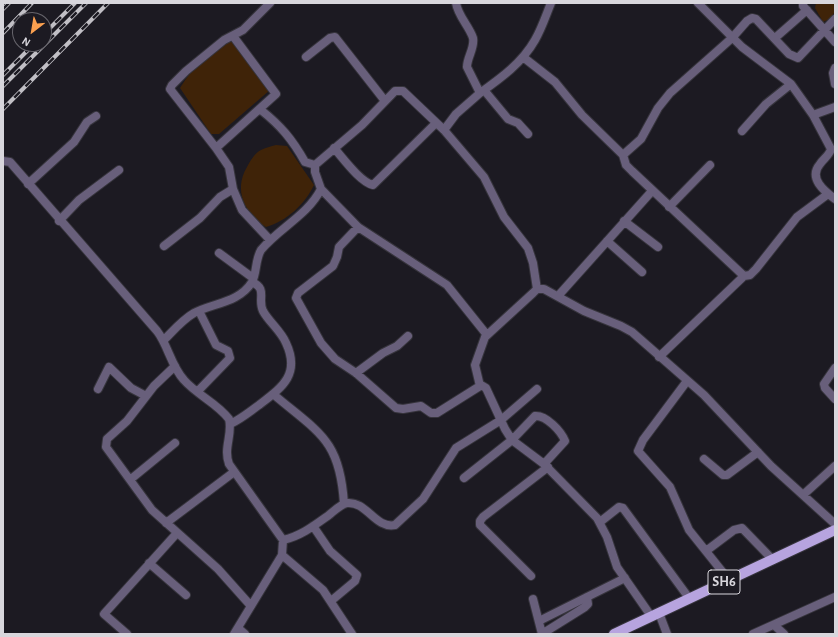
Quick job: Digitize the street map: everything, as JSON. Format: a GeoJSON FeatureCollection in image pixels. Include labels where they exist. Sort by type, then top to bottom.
{"type":"FeatureCollection","features":[{"type":"Feature","properties":{"kind":"main road","name":"SH6"},"geometry":{"type":"LineString","coordinates":[[614,634],[835,530]]}},
{"type":"Feature","properties":{"kind":"street"},"geometry":{"type":"LineString","coordinates":[[270,3],[243,30],[218,44],[186,71],[170,87],[229,167],[233,189],[242,210],[270,240]]}},
{"type":"Feature","properties":{"kind":"street"},"geometry":{"type":"LineString","coordinates":[[456,3],[458,11],[472,38],[473,47],[467,67],[482,91],[508,119],[518,123],[528,134]]}},
{"type":"Feature","properties":{"kind":"street"},"geometry":{"type":"LineString","coordinates":[[444,130],[456,114],[482,91],[503,76],[523,57],[540,30],[551,3]]}},
{"type":"Feature","properties":{"kind":"street"},"geometry":{"type":"LineString","coordinates":[[698,3],[750,54],[791,84],[813,116],[831,149],[829,156],[819,164],[815,173],[816,181],[835,199]]}},
{"type":"Feature","properties":{"kind":"street"},"geometry":{"type":"LineString","coordinates":[[775,38],[805,7],[835,42]]}},
{"type":"Feature","properties":{"kind":"street"},"geometry":{"type":"LineString","coordinates":[[623,155],[641,139],[658,108],[670,93],[732,38],[747,21],[752,18],[760,22],[789,54],[798,58],[835,19]]}},
{"type":"Feature","properties":{"kind":"street"},"geometry":{"type":"LineString","coordinates":[[216,148],[261,110],[276,94],[233,36]]}},
{"type":"Feature","properties":{"kind":"street"},"geometry":{"type":"LineString","coordinates":[[306,56],[330,38],[335,37],[385,101]]}},
{"type":"Feature","properties":{"kind":"street"},"geometry":{"type":"LineString","coordinates":[[523,57],[555,82],[582,115],[623,155],[626,165],[744,276]]}},
{"type":"Feature","properties":{"kind":"street"},"geometry":{"type":"LineString","coordinates":[[835,68],[833,73],[835,84]]}},
{"type":"Feature","properties":{"kind":"street"},"geometry":{"type":"LineString","coordinates":[[742,131],[766,104],[791,84]]}},
{"type":"Feature","properties":{"kind":"street"},"geometry":{"type":"LineString","coordinates":[[487,335],[447,285],[358,227],[321,189],[314,172],[315,164],[362,125],[395,91],[400,90],[444,130],[484,177],[502,212],[528,248],[533,263],[537,289]]}},
{"type":"Feature","properties":{"kind":"street"},"geometry":{"type":"LineString","coordinates":[[813,116],[835,107]]}},
{"type":"Feature","properties":{"kind":"street"},"geometry":{"type":"LineString","coordinates":[[261,110],[291,138],[305,162],[315,164]]}},
{"type":"Feature","properties":{"kind":"street"},"geometry":{"type":"LineString","coordinates":[[28,184],[74,142],[87,122],[96,116]]}},
{"type":"Feature","properties":{"kind":"street"},"geometry":{"type":"LineString","coordinates":[[334,148],[360,178],[373,186],[436,123]]}},
{"type":"Feature","properties":{"kind":"street"},"geometry":{"type":"LineString","coordinates":[[3,161],[10,162],[59,221],[164,340],[175,366],[184,381],[224,414],[230,424],[226,455],[234,472],[283,540],[282,554],[236,631],[245,634]]}},
{"type":"Feature","properties":{"kind":"street"},"geometry":{"type":"LineString","coordinates":[[669,207],[710,165]]}},
{"type":"Feature","properties":{"kind":"street"},"geometry":{"type":"LineString","coordinates":[[59,221],[79,200],[119,170]]}},
{"type":"Feature","properties":{"kind":"street"},"geometry":{"type":"LineString","coordinates":[[164,246],[200,218],[220,197],[233,189]]}},
{"type":"Feature","properties":{"kind":"street"},"geometry":{"type":"LineString","coordinates":[[164,340],[186,318],[199,311],[218,306],[236,297],[245,290],[253,280],[258,254],[270,240],[309,206],[321,189]]}},
{"type":"Feature","properties":{"kind":"street"},"geometry":{"type":"LineString","coordinates":[[558,296],[652,190]]}},
{"type":"Feature","properties":{"kind":"street"},"geometry":{"type":"LineString","coordinates":[[659,356],[744,276],[750,275],[756,269],[797,217],[828,194]]}},
{"type":"Feature","properties":{"kind":"street"},"geometry":{"type":"LineString","coordinates":[[624,221],[658,247]]}},
{"type":"Feature","properties":{"kind":"street"},"geometry":{"type":"LineString","coordinates":[[358,227],[339,247],[333,266],[298,293],[296,298],[322,343],[335,359],[356,373],[396,408],[403,409],[421,406],[434,414],[442,411],[480,385]]}},
{"type":"Feature","properties":{"kind":"street"},"geometry":{"type":"LineString","coordinates":[[607,241],[642,272]]}},
{"type":"Feature","properties":{"kind":"street"},"geometry":{"type":"LineString","coordinates":[[219,253],[260,286],[262,309],[284,339],[291,361],[288,379],[273,394],[241,418],[230,424]]}},
{"type":"Feature","properties":{"kind":"street"},"geometry":{"type":"LineString","coordinates":[[667,634],[655,614],[617,567],[607,537],[600,522],[546,466],[512,440],[486,388],[480,385],[476,371],[476,359],[487,335],[537,289],[544,289],[584,311],[626,329],[704,396],[758,452],[835,524]]}},
{"type":"Feature","properties":{"kind":"street"},"geometry":{"type":"LineString","coordinates":[[198,392],[230,358],[228,351],[219,347],[213,341],[199,311]]}},
{"type":"Feature","properties":{"kind":"street"},"geometry":{"type":"LineString","coordinates":[[356,373],[383,353],[397,346],[408,336]]}},
{"type":"Feature","properties":{"kind":"street"},"geometry":{"type":"LineString","coordinates":[[175,366],[154,386],[127,421],[110,436],[105,443],[106,447],[131,479],[149,506],[166,524],[218,569],[251,606]]}},
{"type":"Feature","properties":{"kind":"street"},"geometry":{"type":"LineString","coordinates":[[98,389],[109,367],[132,388],[146,396]]}},
{"type":"Feature","properties":{"kind":"street"},"geometry":{"type":"LineString","coordinates":[[835,368],[824,384],[825,388],[835,399]]}},
{"type":"Feature","properties":{"kind":"street"},"geometry":{"type":"LineString","coordinates":[[687,381],[643,440],[638,451],[670,486],[684,521],[729,580]]}},
{"type":"Feature","properties":{"kind":"street"},"geometry":{"type":"LineString","coordinates":[[283,540],[297,536],[344,504],[356,504],[380,522],[390,526],[395,525],[423,500],[456,448],[501,420],[538,389]]}},
{"type":"Feature","properties":{"kind":"street"},"geometry":{"type":"LineString","coordinates":[[273,394],[322,434],[331,448],[341,472],[344,504]]}},
{"type":"Feature","properties":{"kind":"street"},"geometry":{"type":"LineString","coordinates":[[464,478],[512,440],[535,416],[543,417],[559,432],[565,441],[546,466],[480,521],[480,525],[531,576]]}},
{"type":"Feature","properties":{"kind":"street"},"geometry":{"type":"LineString","coordinates":[[131,479],[175,443]]}},
{"type":"Feature","properties":{"kind":"street"},"geometry":{"type":"LineString","coordinates":[[704,459],[723,475],[727,475],[758,452]]}},
{"type":"Feature","properties":{"kind":"street"},"geometry":{"type":"LineString","coordinates":[[803,495],[835,466]]}},
{"type":"Feature","properties":{"kind":"street"},"geometry":{"type":"LineString","coordinates":[[166,524],[234,472]]}},
{"type":"Feature","properties":{"kind":"street"},"geometry":{"type":"LineString","coordinates":[[600,522],[619,507],[623,508],[689,598]]}},
{"type":"Feature","properties":{"kind":"street"},"geometry":{"type":"LineString","coordinates":[[313,526],[330,551],[358,575],[355,581],[331,600]]}},
{"type":"Feature","properties":{"kind":"street"},"geometry":{"type":"LineString","coordinates":[[706,551],[734,530],[742,528],[773,560]]}},
{"type":"Feature","properties":{"kind":"street"},"geometry":{"type":"LineString","coordinates":[[127,634],[104,614],[177,533]]}},
{"type":"Feature","properties":{"kind":"street"},"geometry":{"type":"LineString","coordinates":[[282,554],[314,581],[331,600],[352,634]]}},
{"type":"Feature","properties":{"kind":"street"},"geometry":{"type":"LineString","coordinates":[[149,563],[186,595]]}},
{"type":"Feature","properties":{"kind":"street"},"geometry":{"type":"LineString","coordinates":[[539,621],[625,578]]}},
{"type":"Feature","properties":{"kind":"street"},"geometry":{"type":"LineString","coordinates":[[533,599],[542,634],[585,607],[588,604],[587,597]]}},
{"type":"Feature","properties":{"kind":"street"},"geometry":{"type":"LineString","coordinates":[[753,634],[835,597]]}},
{"type":"Feature","properties":{"kind":"street"},"geometry":{"type":"LineString","coordinates":[[774,625],[784,634]]}},
{"type":"Feature","properties":{"kind":"shaded area"},"geometry":{"type":"Polygon","coordinates":[[[816,3],[834,3],[835,10],[833,15],[823,22],[815,8],[816,3]]]}},
{"type":"Feature","properties":{"kind":"shaded area"},"geometry":{"type":"Polygon","coordinates":[[[235,39],[270,90],[219,134],[211,134],[180,88],[191,72],[210,51],[226,41],[235,39]]]}},
{"type":"Feature","properties":{"kind":"shaded area"},"geometry":{"type":"Polygon","coordinates":[[[276,145],[287,146],[314,185],[306,199],[294,211],[281,221],[266,227],[252,215],[247,208],[241,193],[241,184],[243,176],[255,155],[261,150],[276,145]]]}},
{"type":"Feature","properties":{"kind":"railway"},"geometry":{"type":"LineString","coordinates":[[3,9],[9,3]]}},
{"type":"Feature","properties":{"kind":"railway"},"geometry":{"type":"LineString","coordinates":[[3,33],[32,3]]}},
{"type":"Feature","properties":{"kind":"railway"},"geometry":{"type":"LineString","coordinates":[[52,26],[75,3]]}},
{"type":"Feature","properties":{"kind":"railway"},"geometry":{"type":"LineString","coordinates":[[3,86],[86,3]]}},
{"type":"Feature","properties":{"kind":"railway"},"geometry":{"type":"LineString","coordinates":[[3,109],[108,3]]}},
{"type":"Feature","properties":{"kind":"railway"},"geometry":{"type":"LineString","coordinates":[[3,75],[26,52]]}}]}
